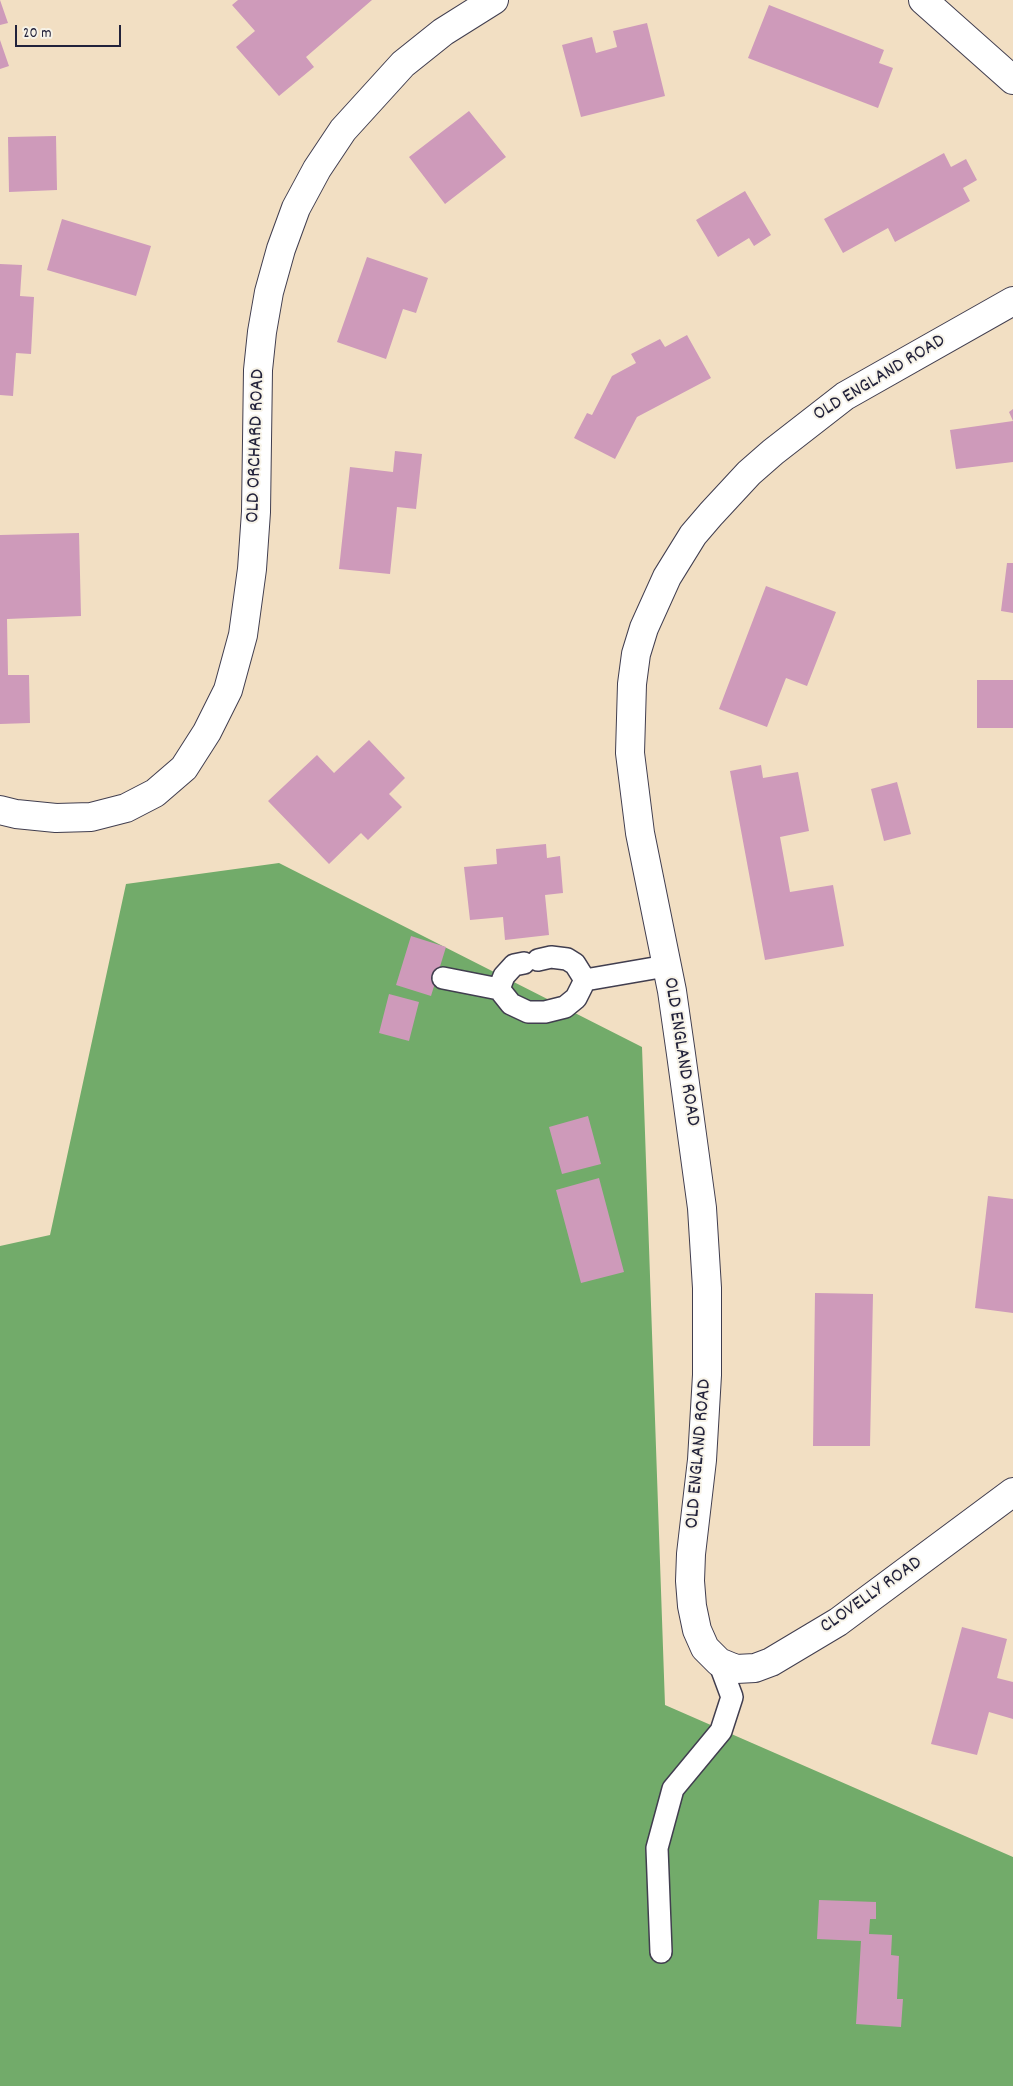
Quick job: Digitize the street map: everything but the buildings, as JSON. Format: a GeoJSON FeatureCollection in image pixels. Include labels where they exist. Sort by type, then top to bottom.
{"type":"FeatureCollection","features":[{"type":"Feature","properties":{"kind":"street","name":"OLD ORCHARD ROAD"},"geometry":{"type":"LineString","coordinates":[[0,810],[16,814],[56,818],[91,817],[126,808],[155,793],[184,768],[207,732],[228,690],[243,635],[252,568],[256,512],[258,370],[262,332],[269,292],[281,249],[296,208],[317,169],[343,130],[403,64],[443,32],[494,0]]}},
{"type":"Feature","properties":{"kind":"street"},"geometry":{"type":"LineString","coordinates":[[923,0],[1013,80]]}},
{"type":"Feature","properties":{"kind":"street","name":"OLD ENGLAND ROAD"},"geometry":{"type":"LineString","coordinates":[[719,1662],[705,1648],[697,1630],[692,1606],[691,1554],[702,1460],[708,1375],[707,1288],[695,1152],[679,1036],[640,833],[630,753],[632,684],[636,654],[644,628],[667,578],[693,535],[749,473],[796,432],[845,396],[1013,301]]}},
{"type":"Feature","properties":{"kind":"street","name":"CLOVELLY ROAD"},"geometry":{"type":"LineString","coordinates":[[719,1662],[736,1669],[755,1668],[790,1652],[838,1622],[888,1587],[1013,1492]]}},
{"type":"Feature","properties":{"kind":"lane"},"geometry":{"type":"LineString","coordinates":[[499,989],[504,976],[514,965],[551,957],[567,958],[575,964],[585,980]]}},
{"type":"Feature","properties":{"kind":"lane"},"geometry":{"type":"LineString","coordinates":[[585,980],[666,966]]}},
{"type":"Feature","properties":{"kind":"lane"},"geometry":{"type":"LineString","coordinates":[[443,978],[499,989],[511,1004],[528,1012],[545,1012],[565,1007],[576,998],[585,980]]}},
{"type":"Feature","properties":{"kind":"lane","name":"OLD ENGLAND ROAD"},"geometry":{"type":"LineString","coordinates":[[661,1952],[657,1848],[673,1788],[721,1732],[732,1697],[719,1662]]}},
{"type":"Feature","properties":{"kind":"green space"},"geometry":{"type":"Polygon","coordinates":[[[279,863],[642,1047],[665,1705],[1013,1857],[1013,2086],[0,2086],[0,1246],[50,1235],[126,884],[279,863]]]}}]}
